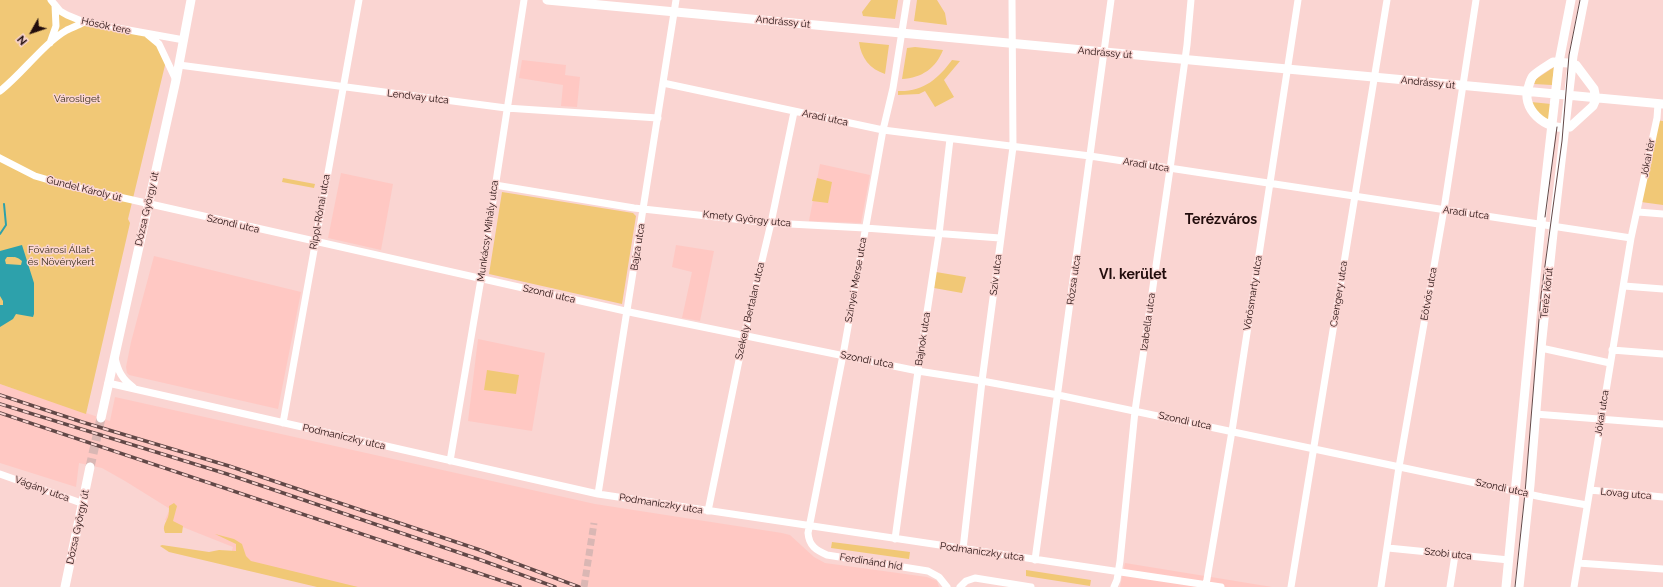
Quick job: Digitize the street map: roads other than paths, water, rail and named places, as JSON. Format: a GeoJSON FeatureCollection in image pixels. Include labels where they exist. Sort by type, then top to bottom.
{"type":"FeatureCollection","features":[{"type":"Feature","properties":{"kind":"main road","name":"Dózsa György út"},"geometry":{"type":"LineString","coordinates":[[101,418],[176,80],[191,0]]}},
{"type":"Feature","properties":{"kind":"main road","name":"Andrássy út"},"geometry":{"type":"LineString","coordinates":[[547,0],[1661,104]]}},
{"type":"Feature","properties":{"kind":"main road","name":"Teréz körút"},"geometry":{"type":"LineString","coordinates":[[1506,587],[1541,224],[1559,62],[1571,0]]}},
{"type":"Feature","properties":{"kind":"main road","name":"Teréz körút"},"geometry":{"type":"LineString","coordinates":[[1519,587],[1554,226],[1572,64],[1584,0]]}},
{"type":"Feature","properties":{"kind":"main road"},"geometry":{"type":"LineString","coordinates":[[1553,62],[1572,64],[1576,65],[1594,89],[1596,99],[1593,106],[1570,127],[1565,128],[1546,124],[1529,108],[1526,92],[1532,77],[1553,62]]}},
{"type":"Feature","properties":{"kind":"main road","name":"Dózsa György út"},"geometry":{"type":"LineString","coordinates":[[66,587],[84,504],[90,466]]}},
{"type":"Feature","properties":{"kind":"street","name":"Rippl-Rónai utca"},"geometry":{"type":"LineString","coordinates":[[283,423],[359,0]]}},
{"type":"Feature","properties":{"kind":"street","name":"Munkácsy Mihály utca"},"geometry":{"type":"LineString","coordinates":[[450,461],[481,279],[506,108],[524,0]]}},
{"type":"Feature","properties":{"kind":"street","name":"Bajza utca"},"geometry":{"type":"LineString","coordinates":[[598,494],[628,312],[676,0]]}},
{"type":"Feature","properties":{"kind":"street","name":"Szinyei Merse utca"},"geometry":{"type":"LineString","coordinates":[[810,527],[843,355],[883,130],[893,88],[907,0]]}},
{"type":"Feature","properties":{"kind":"street","name":"Szív utca"},"geometry":{"type":"LineString","coordinates":[[963,550],[982,380],[1013,147],[1012,0]]}},
{"type":"Feature","properties":{"kind":"street","name":"Rózsa utca"},"geometry":{"type":"LineString","coordinates":[[1036,560],[1111,0]]}},
{"type":"Feature","properties":{"kind":"street","name":"Izabella utca"},"geometry":{"type":"LineString","coordinates":[[1119,572],[1135,411],[1185,60],[1191,0]]}},
{"type":"Feature","properties":{"kind":"street","name":"Vörösmarty utca"},"geometry":{"type":"LineString","coordinates":[[1206,585],[1232,431],[1298,0]]}},
{"type":"Feature","properties":{"kind":"street","name":"Csengery utca"},"geometry":{"type":"LineString","coordinates":[[1291,587],[1356,197],[1386,0]]}},
{"type":"Feature","properties":{"kind":"street","name":"Eötvös utca"},"geometry":{"type":"LineString","coordinates":[[1381,587],[1399,467],[1444,209],[1476,0]]}},
{"type":"Feature","properties":{"kind":"street","name":"Hősök tere"},"geometry":{"type":"LineString","coordinates":[[53,2],[67,15],[84,22],[184,40]]}},
{"type":"Feature","properties":{"kind":"street"},"geometry":{"type":"LineString","coordinates":[[49,44],[56,26],[53,2]]}},
{"type":"Feature","properties":{"kind":"street"},"geometry":{"type":"LineString","coordinates":[[0,91],[49,44],[66,31],[84,22]]}},
{"type":"Feature","properties":{"kind":"street","name":"Hősök tere"},"geometry":{"type":"LineString","coordinates":[[145,33],[159,44],[176,80]]}},
{"type":"Feature","properties":{"kind":"street","name":"Lendvay utca"},"geometry":{"type":"LineString","coordinates":[[179,65],[343,88],[506,108],[658,118]]}},
{"type":"Feature","properties":{"kind":"street","name":"Aradi utca"},"geometry":{"type":"LineString","coordinates":[[663,83],[883,130],[1090,156],[1631,238]]}},
{"type":"Feature","properties":{"kind":"street","name":"Jókai tér"},"geometry":{"type":"LineString","coordinates":[[1631,238],[1661,104]]}},
{"type":"Feature","properties":{"kind":"street","name":"Székely Bertalan utca"},"geometry":{"type":"LineString","coordinates":[[708,511],[744,336],[771,223],[794,112]]}},
{"type":"Feature","properties":{"kind":"street","name":"Bajnok utca"},"geometry":{"type":"LineString","coordinates":[[895,539],[918,370],[939,234],[950,139]]}},
{"type":"Feature","properties":{"kind":"street","name":"Gundel Károly út"},"geometry":{"type":"LineString","coordinates":[[0,158],[35,176],[49,181],[148,204]]}},
{"type":"Feature","properties":{"kind":"street","name":"Kmety György utca"},"geometry":{"type":"LineString","coordinates":[[495,185],[644,208],[771,223],[1000,238]]}},
{"type":"Feature","properties":{"kind":"street","name":"Szondi utca"},"geometry":{"type":"LineString","coordinates":[[148,204],[628,312],[918,370],[982,380],[1058,395],[1587,505]]}},
{"type":"Feature","properties":{"kind":"street"},"geometry":{"type":"LineString","coordinates":[[1638,212],[1663,214]]}},
{"type":"Feature","properties":{"kind":"street","name":"Jókai utca"},"geometry":{"type":"LineString","coordinates":[[1574,587],[1631,238]]}},
{"type":"Feature","properties":{"kind":"street"},"geometry":{"type":"LineString","coordinates":[[1624,286],[1663,289]]}},
{"type":"Feature","properties":{"kind":"street"},"geometry":{"type":"LineString","coordinates":[[1541,348],[1610,363]]}},
{"type":"Feature","properties":{"kind":"street"},"geometry":{"type":"LineString","coordinates":[[1612,350],[1663,354]]}},
{"type":"Feature","properties":{"kind":"street"},"geometry":{"type":"LineString","coordinates":[[114,356],[119,372],[125,381],[134,389]]}},
{"type":"Feature","properties":{"kind":"street","name":"Podmaniczky utca"},"geometry":{"type":"LineString","coordinates":[[108,383],[598,494],[963,550],[1221,587]]}},
{"type":"Feature","properties":{"kind":"street"},"geometry":{"type":"LineString","coordinates":[[1535,414],[1663,424]]}},
{"type":"Feature","properties":{"kind":"street","name":"Vágány utca"},"geometry":{"type":"LineString","coordinates":[[0,474],[84,504]]}},
{"type":"Feature","properties":{"kind":"street","name":"Lovag utca"},"geometry":{"type":"LineString","coordinates":[[1590,490],[1663,497]]}},
{"type":"Feature","properties":{"kind":"street","name":"Ferdinánd híd"},"geometry":{"type":"LineString","coordinates":[[810,527],[809,541],[817,551],[827,555],[928,572],[939,577],[947,587]]}},
{"type":"Feature","properties":{"kind":"street","name":"Szobi utca"},"geometry":{"type":"LineString","coordinates":[[1388,548],[1509,560]]}},
{"type":"Feature","properties":{"kind":"street"},"geometry":{"type":"LineString","coordinates":[[1450,587],[1455,554]]}},
{"type":"Feature","properties":{"kind":"street"},"geometry":{"type":"LineString","coordinates":[[1578,563],[1663,569]]}},
{"type":"Feature","properties":{"kind":"street"},"geometry":{"type":"LineString","coordinates":[[1114,587],[1119,572]]}},
{"type":"Feature","properties":{"kind":"street"},"geometry":{"type":"LineString","coordinates":[[960,587],[966,581],[975,578],[1032,587]]}},
{"type":"Feature","properties":{"kind":"water"},"geometry":{"type":"Polygon","coordinates":[[[22,245],[34,283],[34,314],[33,317],[16,314],[13,319],[0,327],[0,305],[3,305],[3,301],[0,296],[0,251],[22,245]],[[7,257],[5,260],[6,264],[21,265],[22,261],[20,259],[15,257],[7,257]]]}},
{"type":"Feature","properties":{"kind":"waterway"},"geometry":{"type":"LineString","coordinates":[[0,234],[6,225],[4,204]]}},
{"type":"Feature","properties":{"kind":"tunnel"},"geometry":{"type":"LineString","coordinates":[[90,467],[101,418]]}},
{"type":"Feature","properties":{"kind":"tunnel"},"geometry":{"type":"LineString","coordinates":[[584,587],[594,523]]}},
{"type":"Feature","properties":{"kind":"tram line"},"geometry":{"type":"LineString","coordinates":[[1515,587],[1525,493],[1541,295],[1562,141],[1569,55],[1580,0]]}},
{"type":"Feature","properties":{"kind":"tram line"},"geometry":{"type":"LineString","coordinates":[[1545,217],[1557,127]]}},
{"type":"Feature","properties":{"kind":"railway"},"geometry":{"type":"LineString","coordinates":[[0,395],[82,422],[229,466],[480,550],[579,587]]}},
{"type":"Feature","properties":{"kind":"railway"},"geometry":{"type":"LineString","coordinates":[[0,404],[227,474],[478,559],[555,587]]}},
{"type":"Feature","properties":{"kind":"railway"},"geometry":{"type":"LineString","coordinates":[[0,413],[520,587]]}},
{"type":"Feature","properties":{"kind":"district","name":"Terézváros"},"geometry":{"type":"Point","coordinates":[1221,220]}},
{"type":"Feature","properties":{"kind":"district","name":"VI. kerület"},"geometry":{"type":"Point","coordinates":[1133,275]}},
{"type":"Feature","properties":{"kind":"park label","name":"Városliget"},"geometry":{"type":"Point","coordinates":[77,99]}},
{"type":"Feature","properties":{"kind":"park label","name":"Fővárosi Állat- és Növénykert"},"geometry":{"type":"Point","coordinates":[61,256]}}]}
